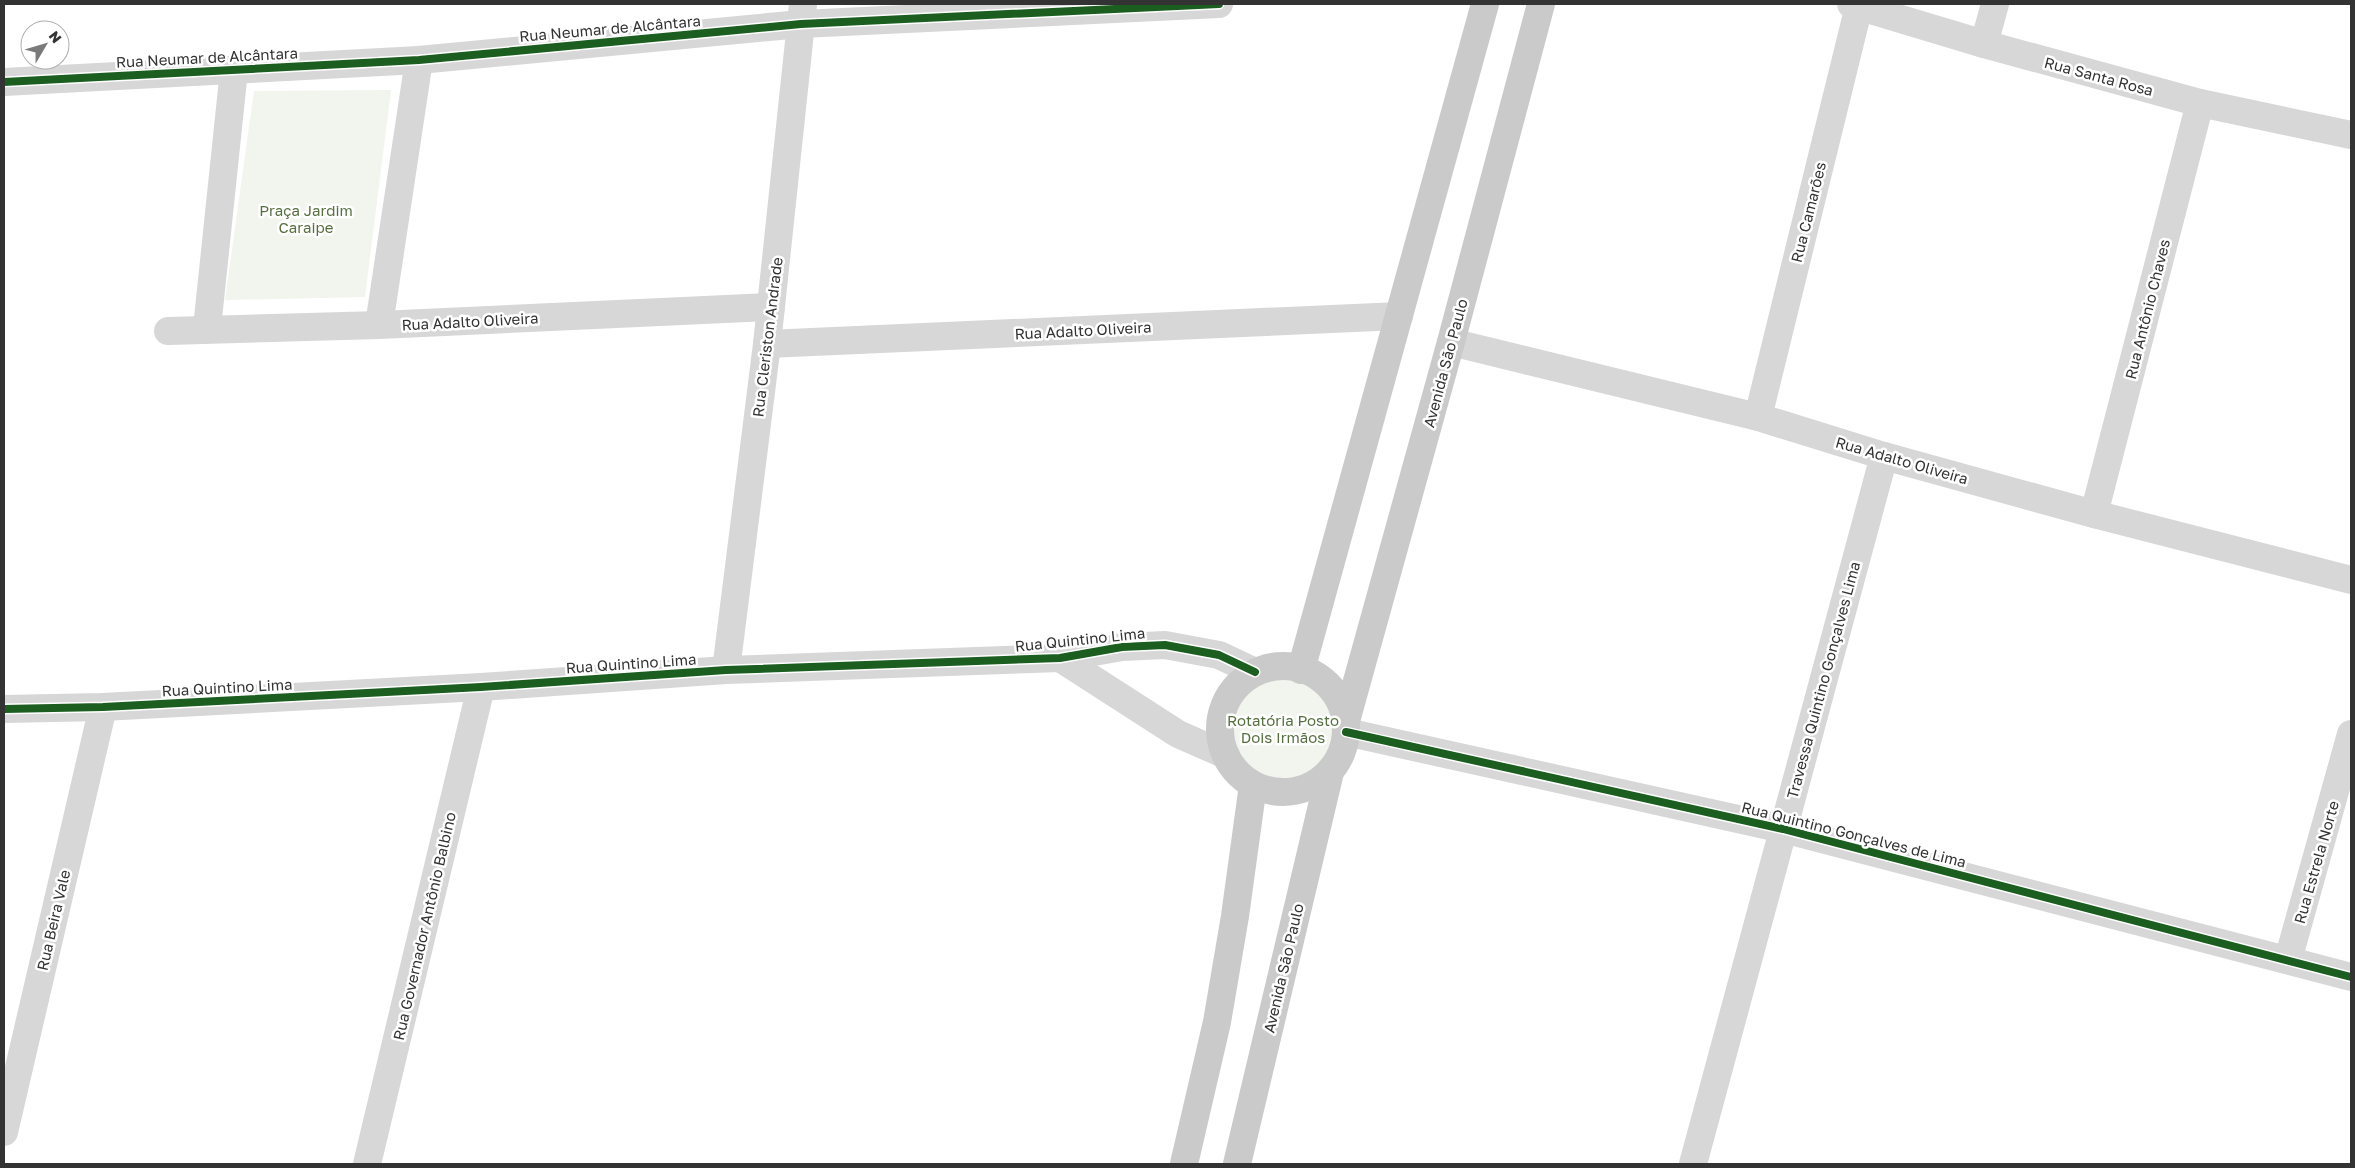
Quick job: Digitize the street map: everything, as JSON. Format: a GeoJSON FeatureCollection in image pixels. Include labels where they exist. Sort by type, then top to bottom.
{"type":"FeatureCollection","features":[{"type":"Feature","properties":{"kind":"main road"},"geometry":{"type":"LineString","coordinates":[[1301,670],[1485,4]]}},
{"type":"Feature","properties":{"kind":"main road","name":"Avenida São Paulo"},"geometry":{"type":"LineString","coordinates":[[1237,1164],[1330,772],[1342,754],[1346,727],[1541,4]]}},
{"type":"Feature","properties":{"kind":"main road","name":"Avenida São Paulo"},"geometry":{"type":"LineString","coordinates":[[1330,772],[1307,788],[1280,792],[1253,785],[1237,772],[1226,755],[1220,732],[1223,708],[1235,687],[1254,672],[1280,665],[1312,673],[1328,685],[1340,701],[1346,727]]}},
{"type":"Feature","properties":{"kind":"main road"},"geometry":{"type":"LineString","coordinates":[[1184,1164],[1217,1022],[1235,916],[1253,785]]}},
{"type":"Feature","properties":{"kind":"street","name":"Rua Neumar de Alcântara"},"geometry":{"type":"LineString","coordinates":[[4,82],[419,60],[802,14],[1219,4]]}},
{"type":"Feature","properties":{"kind":"street"},"geometry":{"type":"LineString","coordinates":[[1984,44],[1995,4]]}},
{"type":"Feature","properties":{"kind":"street","name":"Rua Santa Rosa"},"geometry":{"type":"LineString","coordinates":[[1855,5],[1984,44],[2200,103],[2351,135]]}},
{"type":"Feature","properties":{"kind":"street","name":"Rua Camarões"},"geometry":{"type":"LineString","coordinates":[[1758,417],[1855,5]]}},
{"type":"Feature","properties":{"kind":"street","name":"Rua Cleriston Andrade"},"geometry":{"type":"LineString","coordinates":[[726,670],[767,344],[802,14]]}},
{"type":"Feature","properties":{"kind":"street"},"geometry":{"type":"LineString","coordinates":[[379,325],[419,60]]}},
{"type":"Feature","properties":{"kind":"street"},"geometry":{"type":"LineString","coordinates":[[207,328],[234,70]]}},
{"type":"Feature","properties":{"kind":"street","name":"Rua Antônio Chaves"},"geometry":{"type":"LineString","coordinates":[[2094,514],[2200,103]]}},
{"type":"Feature","properties":{"kind":"street","name":"Rua Adalto Oliveira"},"geometry":{"type":"LineString","coordinates":[[168,331],[207,328],[379,325],[771,307]]}},
{"type":"Feature","properties":{"kind":"street","name":"Rua Adalto Oliveira"},"geometry":{"type":"LineString","coordinates":[[767,344],[1399,316]]}},
{"type":"Feature","properties":{"kind":"street","name":"Rua Adalto Oliveira"},"geometry":{"type":"LineString","coordinates":[[1451,342],[1758,417],[1884,456],[2094,514],[2351,580]]}},
{"type":"Feature","properties":{"kind":"street","name":"Travessa Quintino Gonçalves Lima"},"geometry":{"type":"LineString","coordinates":[[1693,1164],[1884,456]]}},
{"type":"Feature","properties":{"kind":"street","name":"Rua Quintino Lima"},"geometry":{"type":"LineString","coordinates":[[4,709],[103,708],[481,687],[726,670],[1060,658],[1122,648],[1165,645],[1219,654],[1254,672]]}},
{"type":"Feature","properties":{"kind":"street","name":"Rua Quintino Lima"},"geometry":{"type":"LineString","coordinates":[[1060,658],[1178,734],[1226,755]]}},
{"type":"Feature","properties":{"kind":"street","name":"Rua Governador Antônio Balbino"},"geometry":{"type":"LineString","coordinates":[[367,1164],[481,687]]}},
{"type":"Feature","properties":{"kind":"street","name":"Rua Beira Vale"},"geometry":{"type":"LineString","coordinates":[[4,1132],[103,708]]}},
{"type":"Feature","properties":{"kind":"street","name":"Rua Quintino Gonçalves de Lima"},"geometry":{"type":"LineString","coordinates":[[1346,727],[1783,829],[2351,977]]}},
{"type":"Feature","properties":{"kind":"street","name":"Rua Estrela Norte"},"geometry":{"type":"LineString","coordinates":[[2288,960],[2351,734]]}},
{"type":"Feature","properties":{"kind":"green space","name":"Praça Jardim Caraipe"},"geometry":{"type":"Polygon","coordinates":[[[391,90],[365,297],[225,300],[254,91],[391,90]]]}},
{"type":"Feature","properties":{"kind":"green space","name":"Rotatória Posto Dois Irmãos"},"geometry":{"type":"Polygon","coordinates":[[[1283,674],[1294,675],[1304,679],[1322,690],[1333,708],[1337,718],[1337,740],[1333,750],[1322,768],[1304,779],[1294,783],[1283,784],[1272,783],[1262,779],[1244,768],[1233,750],[1229,740],[1228,729],[1229,718],[1233,708],[1244,690],[1262,679],[1272,675],[1283,674]]]}},
{"type":"Feature","properties":{"kind":"cycle path"},"geometry":{"type":"LineString","coordinates":[[4,82],[419,60],[801,24],[1219,4]]}},
{"type":"Feature","properties":{"kind":"cycle path"},"geometry":{"type":"LineString","coordinates":[[4,709],[103,707],[481,687],[726,670],[1060,658],[1122,647],[1165,645],[1219,655],[1255,672]]}},
{"type":"Feature","properties":{"kind":"cycle path"},"geometry":{"type":"LineString","coordinates":[[1346,732],[1783,829],[2351,977]]}}]}
